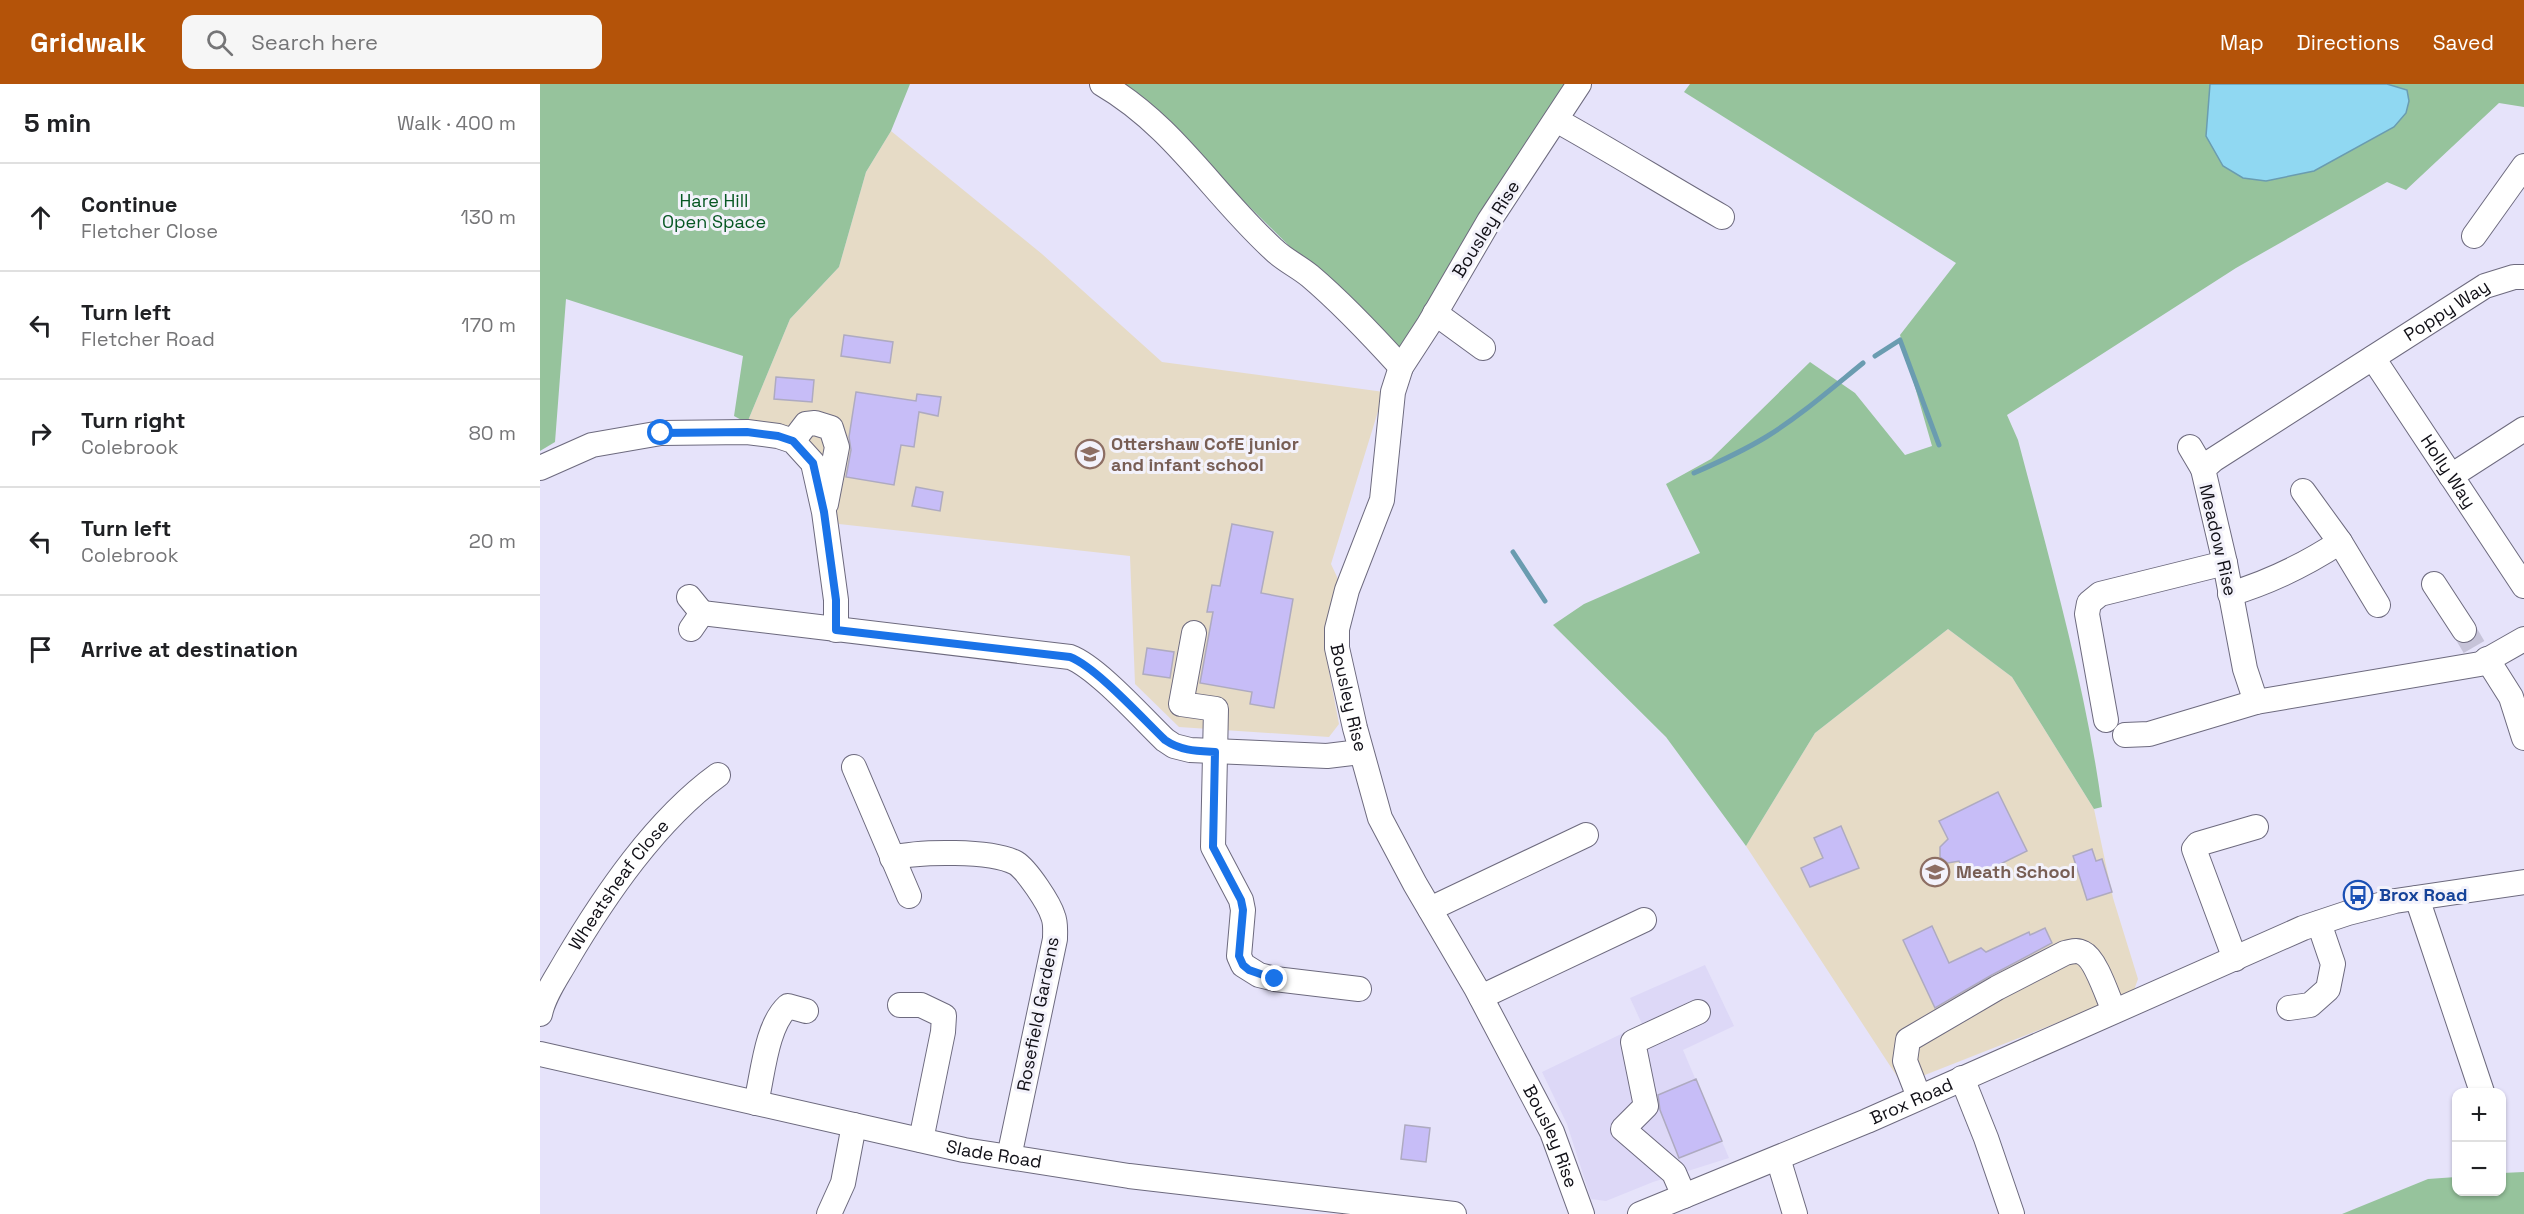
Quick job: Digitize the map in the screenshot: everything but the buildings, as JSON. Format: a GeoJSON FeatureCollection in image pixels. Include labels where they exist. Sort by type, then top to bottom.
{"type":"FeatureCollection","features":[{"type":"Feature","properties":{"kind":"street"},"geometry":{"type":"LineString","coordinates":[[1102,84],[1120,94],[1176,142],[1274,251],[1309,275],[1363,325],[1401,367]]}},
{"type":"Feature","properties":{"kind":"street","name":"Bousley Rise"},"geometry":{"type":"LineString","coordinates":[[1579,84],[1489,221],[1401,367],[1394,392],[1382,500],[1347,590],[1337,629],[1338,648],[1360,752],[1380,818],[1481,997],[1552,1132],[1582,1214]]}},
{"type":"Feature","properties":{"kind":"street"},"geometry":{"type":"LineString","coordinates":[[1556,120],[1722,217]]}},
{"type":"Feature","properties":{"kind":"street"},"geometry":{"type":"LineString","coordinates":[[2474,236],[2524,166]]}},
{"type":"Feature","properties":{"kind":"street","name":"Poppy Way"},"geometry":{"type":"LineString","coordinates":[[2373,358],[2485,286],[2514,277],[2524,277]]}},
{"type":"Feature","properties":{"kind":"street"},"geometry":{"type":"LineString","coordinates":[[1435,313],[1483,348]]}},
{"type":"Feature","properties":{"kind":"street","name":"Meadow Rise"},"geometry":{"type":"LineString","coordinates":[[2256,702],[2245,669],[2225,563],[2203,469],[2213,460],[2373,358]]}},
{"type":"Feature","properties":{"kind":"street","name":"Holly Way"},"geometry":{"type":"LineString","coordinates":[[2373,358],[2524,586]]}},
{"type":"Feature","properties":{"kind":"street"},"geometry":{"type":"LineString","coordinates":[[793,441],[806,424],[815,423],[831,428],[837,447],[824,512]]}},
{"type":"Feature","properties":{"kind":"street"},"geometry":{"type":"LineString","coordinates":[[2451,476],[2524,429]]}},
{"type":"Feature","properties":{"kind":"street"},"geometry":{"type":"LineString","coordinates":[[540,468],[609,440],[661,433],[747,432],[778,436],[793,441],[813,463],[824,512],[836,600],[836,630]]}},
{"type":"Feature","properties":{"kind":"street"},"geometry":{"type":"LineString","coordinates":[[2190,447],[2203,469]]}},
{"type":"Feature","properties":{"kind":"street"},"geometry":{"type":"LineString","coordinates":[[2303,492],[2340,542],[2378,605]]}},
{"type":"Feature","properties":{"kind":"street"},"geometry":{"type":"LineString","coordinates":[[2230,594],[2277,578],[2340,542]]}},
{"type":"Feature","properties":{"kind":"street"},"geometry":{"type":"LineString","coordinates":[[2106,720],[2087,614],[2089,603],[2100,594],[2225,563]]}},
{"type":"Feature","properties":{"kind":"street"},"geometry":{"type":"LineString","coordinates":[[2434,584],[2511,697],[2524,738]]}},
{"type":"Feature","properties":{"kind":"street"},"geometry":{"type":"LineString","coordinates":[[694,613],[1070,657],[1096,674],[1174,746],[1215,752],[1327,756],[1360,752]]}},
{"type":"Feature","properties":{"kind":"street"},"geometry":{"type":"LineString","coordinates":[[1194,633],[1181,704],[1216,710],[1213,847],[1241,900],[1243,910],[1239,956],[1243,965],[1259,975],[1275,979],[1359,988]]}},
{"type":"Feature","properties":{"kind":"street"},"geometry":{"type":"LineString","coordinates":[[2125,735],[2149,734],[2256,702],[2524,639]]}},
{"type":"Feature","properties":{"kind":"street"},"geometry":{"type":"LineString","coordinates":[[854,767],[909,896]]}},
{"type":"Feature","properties":{"kind":"street","name":"Wheatsheaf Close"},"geometry":{"type":"LineString","coordinates":[[540,1014],[552,986],[575,947],[597,911],[625,873],[692,794],[718,774]]}},
{"type":"Feature","properties":{"kind":"street"},"geometry":{"type":"LineString","coordinates":[[2235,959],[2194,849],[2198,844],[2256,827]]}},
{"type":"Feature","properties":{"kind":"street"},"geometry":{"type":"LineString","coordinates":[[1430,909],[1586,835]]}},
{"type":"Feature","properties":{"kind":"street","name":"Rosefield Gardens"},"geometry":{"type":"LineString","coordinates":[[892,858],[910,853],[946,852],[1000,858],[1016,863],[1026,873],[1053,915],[1055,939],[1009,1157]]}},
{"type":"Feature","properties":{"kind":"street","name":"Brox Road"},"geometry":{"type":"LineString","coordinates":[[1640,1214],[1778,1158],[2319,923],[2348,913],[2417,898],[2524,882]]}},
{"type":"Feature","properties":{"kind":"street"},"geometry":{"type":"LineString","coordinates":[[2417,898],[2481,1088]]}},
{"type":"Feature","properties":{"kind":"street"},"geometry":{"type":"LineString","coordinates":[[1481,997],[1644,920]]}},
{"type":"Feature","properties":{"kind":"street"},"geometry":{"type":"LineString","coordinates":[[2289,1008],[2310,1005],[2328,989],[2333,964],[2319,923]]}},
{"type":"Feature","properties":{"kind":"street"},"geometry":{"type":"LineString","coordinates":[[1919,1097],[1905,1061],[1908,1040],[1997,988],[2065,953],[2076,950],[2086,954],[2099,976],[2114,1011]]}},
{"type":"Feature","properties":{"kind":"street"},"geometry":{"type":"LineString","coordinates":[[900,1005],[921,1005],[944,1016],[944,1032],[921,1140]]}},
{"type":"Feature","properties":{"kind":"street"},"geometry":{"type":"LineString","coordinates":[[756,1103],[772,1031],[779,1015],[788,1006],[806,1011]]}},
{"type":"Feature","properties":{"kind":"street"},"geometry":{"type":"LineString","coordinates":[[1684,1196],[1674,1173],[1623,1128],[1646,1107],[1633,1042],[1698,1012]]}},
{"type":"Feature","properties":{"kind":"street","name":"Slade Road"},"geometry":{"type":"LineString","coordinates":[[540,1054],[921,1140],[1268,1203],[1454,1214]]}},
{"type":"Feature","properties":{"kind":"street"},"geometry":{"type":"LineString","coordinates":[[1962,1078],[1986,1138],[2012,1214]]}},
{"type":"Feature","properties":{"kind":"street"},"geometry":{"type":"LineString","coordinates":[[829,1214],[843,1183],[854,1125]]}},
{"type":"Feature","properties":{"kind":"street"},"geometry":{"type":"LineString","coordinates":[[1778,1158],[1795,1214]]}},
{"type":"Feature","properties":{"kind":"shaded area","name":"Ottershaw CofE junior and infant school"},"geometry":{"type":"Polygon","coordinates":[[[891,131],[1042,254],[1162,362],[1384,392],[1331,564],[1338,579],[1327,621],[1328,666],[1339,724],[1329,737],[1179,727],[1135,684],[1130,556],[839,524],[825,479],[805,430],[747,423],[790,319],[839,267],[866,172],[891,131]]]}},
{"type":"Feature","properties":{"kind":"shaded area","name":"Meath School"},"geometry":{"type":"Polygon","coordinates":[[[1948,629],[2012,677],[2094,809],[2113,898],[2138,979],[2133,993],[1902,1084],[1746,846],[1815,733],[1948,629]]]}},
{"type":"Feature","properties":{"kind":"shaded area"},"geometry":{"type":"Polygon","coordinates":[[[1705,965],[1734,1026],[1683,1050],[1729,1158],[1653,1182],[1606,1201],[1591,1199],[1567,1124],[1542,1072],[1642,1024],[1630,998],[1705,965]]]}},
{"type":"Feature","properties":{"kind":"green space","name":"Hare Hill Open Space"},"geometry":{"type":"Polygon","coordinates":[[[540,84],[910,84],[891,131],[866,172],[839,267],[790,319],[747,423],[734,416],[743,356],[566,299],[555,442],[540,451],[540,84]]]}},
{"type":"Feature","properties":{"kind":"green space"},"geometry":{"type":"Polygon","coordinates":[[[1125,84],[1567,84],[1403,352],[1349,305],[1125,84]]]}},
{"type":"Feature","properties":{"kind":"green space"},"geometry":{"type":"Polygon","coordinates":[[[1690,84],[2524,84],[2524,107],[2499,103],[2406,190],[2387,182],[2236,268],[2007,415],[2018,440],[2066,622],[2095,760],[2102,807],[2094,809],[2012,677],[1948,629],[1815,733],[1746,846],[1666,737],[1553,625],[1584,604],[1700,553],[1666,484],[1711,459],[1810,362],[1855,393],[1905,455],[1932,446],[1900,335],[1956,263],[1684,92],[1690,84]]]}},
{"type":"Feature","properties":{"kind":"green space"},"geometry":{"type":"Polygon","coordinates":[[[2524,1172],[2524,1214],[2342,1214],[2428,1179],[2452,1177],[2452,1196],[2506,1196],[2506,1173],[2524,1172]]]}},
{"type":"Feature","properties":{"kind":"water"},"geometry":{"type":"Polygon","coordinates":[[[2210,84],[2387,84],[2407,90],[2409,101],[2406,113],[2394,127],[2314,171],[2266,181],[2243,178],[2223,166],[2206,136],[2210,84]]]}},
{"type":"Feature","properties":{"kind":"waterway"},"geometry":{"type":"LineString","coordinates":[[1875,356],[1900,340],[1939,445]]}},
{"type":"Feature","properties":{"kind":"waterway"},"geometry":{"type":"LineString","coordinates":[[1694,473],[1740,452],[1779,429],[1863,363]]}},
{"type":"Feature","properties":{"kind":"waterway"},"geometry":{"type":"LineString","coordinates":[[1513,552],[1545,601]]}},
{"type":"Feature","properties":{"kind":"tunnel"},"geometry":{"type":"LineString","coordinates":[[2464,630],[2474,647]]}},
{"type":"Feature","properties":{"kind":"place","name":"Ottershaw CofE junior and infant school"},"geometry":{"type":"Point","coordinates":[1090,454]}},
{"type":"Feature","properties":{"kind":"place","name":"Meath School"},"geometry":{"type":"Point","coordinates":[1935,872]}},
{"type":"Feature","properties":{"kind":"place","name":"Brox Road"},"geometry":{"type":"Point","coordinates":[2358,895]}},
{"type":"Feature","properties":{"kind":"route"},"geometry":{"type":"LineString","coordinates":[[661,433],[747,432],[778,436],[793,441],[813,463],[824,512],[836,600],[836,630],[1070,657],[1096,674],[1174,746],[1215,752],[1213,847],[1241,900],[1243,910],[1239,956],[1243,965],[1249,970],[1275,979]]}}]}
